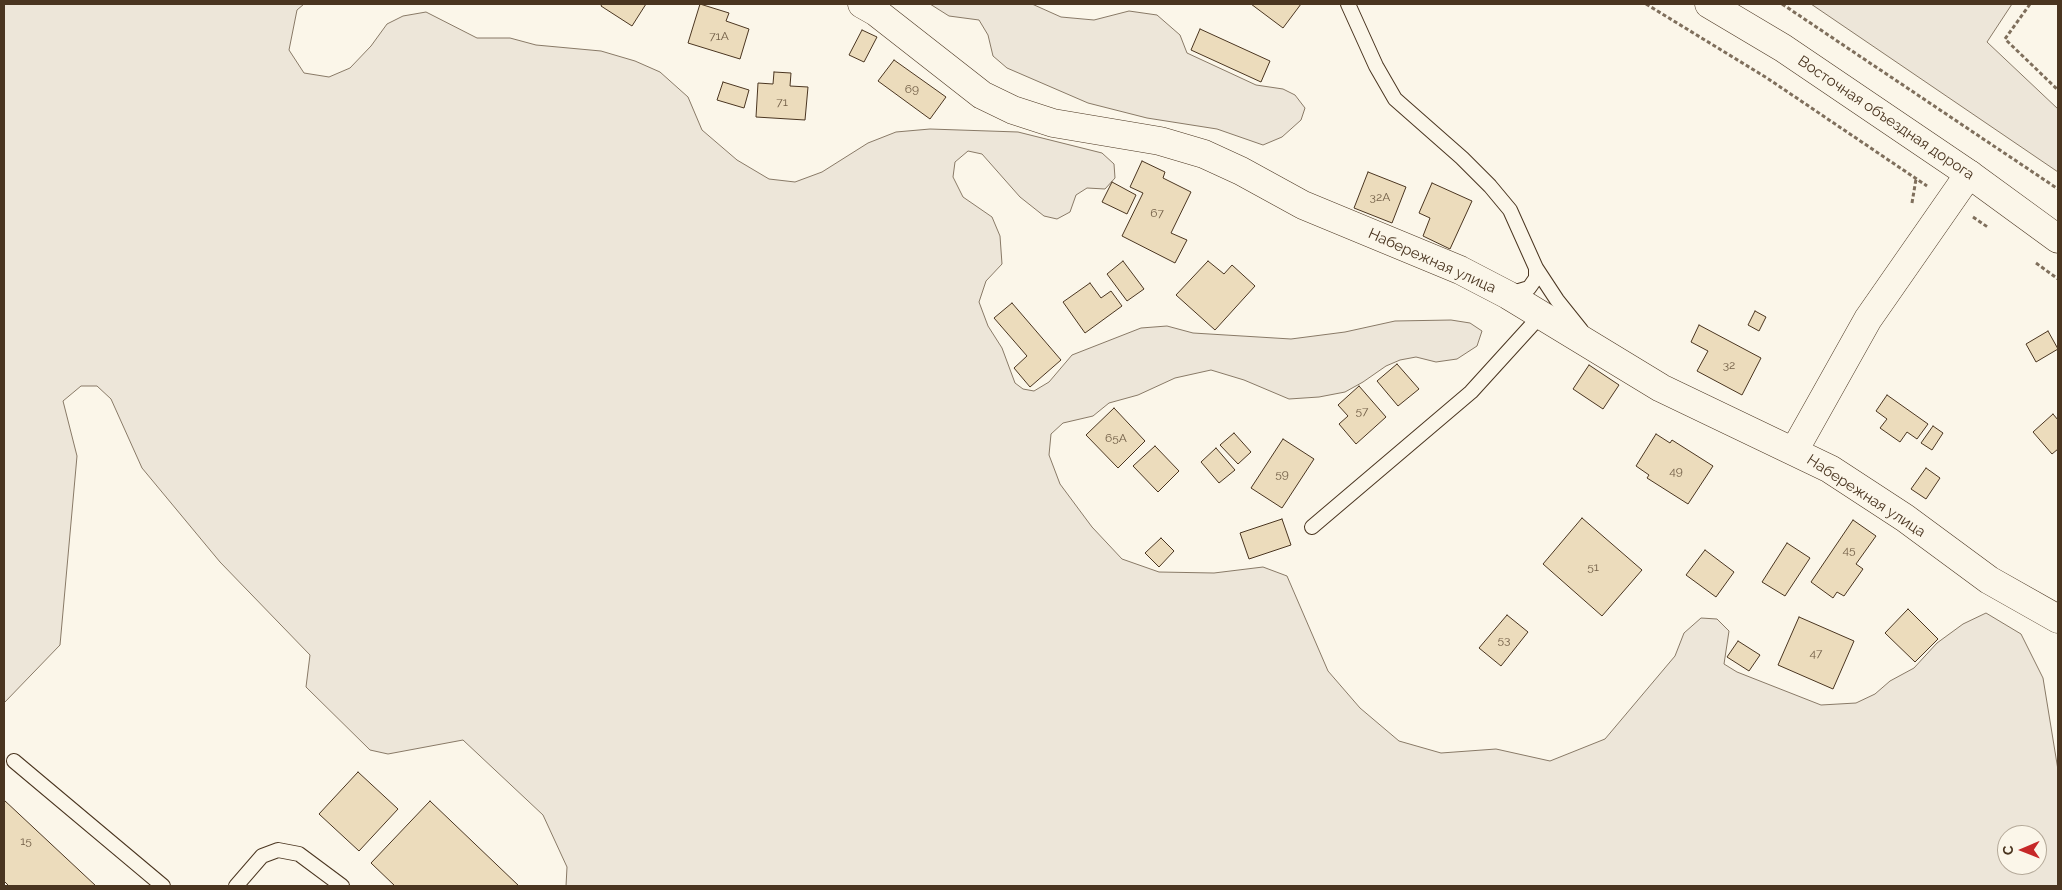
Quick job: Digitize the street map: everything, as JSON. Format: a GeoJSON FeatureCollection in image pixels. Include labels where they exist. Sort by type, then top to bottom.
{"type":"FeatureCollection","features":[{"type":"Feature","properties":{"kind":"street","name":"Набережная улица"},"geometry":{"type":"LineString","coordinates":[[862,4],[876,12],[982,95],[1013,110],[1053,122],[1160,141],[1204,154],[1241,171],[1303,205],[1460,270],[1508,295],[1661,388],[1830,469],[1905,518],[1989,580],[2058,619]]}},
{"type":"Feature","properties":{"kind":"street","name":"Восточная объездная дорога"},"geometry":{"type":"LineString","coordinates":[[1709,4],[1783,48],[1969,174],[2058,238]]}},
{"type":"Feature","properties":{"kind":"street"},"geometry":{"type":"LineString","coordinates":[[1794,451],[1868,319],[1969,174]]}},
{"type":"Feature","properties":{"kind":"lane"},"geometry":{"type":"LineString","coordinates":[[1348,4],[1376,66],[1395,99],[1462,158],[1490,186],[1510,210],[1536,268],[1557,300],[1593,346]]}},
{"type":"Feature","properties":{"kind":"lane"},"geometry":{"type":"LineString","coordinates":[[1508,295],[1529,288],[1536,278],[1536,268]]}},
{"type":"Feature","properties":{"kind":"lane"},"geometry":{"type":"LineString","coordinates":[[1312,527],[1471,392],[1542,315]]}},
{"type":"Feature","properties":{"kind":"lane"},"geometry":{"type":"LineString","coordinates":[[14,761],[162,886]]}},
{"type":"Feature","properties":{"kind":"lane"},"geometry":{"type":"LineString","coordinates":[[236,886],[262,856],[278,850],[299,854],[342,886]]}},
{"type":"Feature","properties":{"kind":"path"},"geometry":{"type":"LineString","coordinates":[[1646,4],[1767,78],[1996,233]]}},
{"type":"Feature","properties":{"kind":"path"},"geometry":{"type":"LineString","coordinates":[[1782,4],[2058,189]]}},
{"type":"Feature","properties":{"kind":"path"},"geometry":{"type":"LineString","coordinates":[[2030,4],[2005,39],[2058,90]]}},
{"type":"Feature","properties":{"kind":"path"},"geometry":{"type":"LineString","coordinates":[[2030,258],[2058,279]]}},
{"type":"Feature","properties":{"kind":"shaded area"},"geometry":{"type":"Polygon","coordinates":[[[4,4],[304,4],[297,10],[289,50],[304,73],[329,77],[350,68],[371,46],[387,24],[403,16],[426,12],[477,38],[510,38],[536,45],[601,51],[635,61],[660,72],[688,97],[702,130],[737,160],[769,179],[795,182],[822,172],[868,143],[896,132],[930,129],[1018,132],[1102,153],[1114,164],[1115,178],[1105,189],[1087,188],[1076,195],[1070,212],[1057,219],[1044,216],[1020,197],[982,154],[968,151],[955,162],[953,177],[963,197],[992,217],[1000,236],[1002,264],[986,281],[979,302],[988,326],[1002,348],[1015,383],[1023,389],[1034,391],[1049,382],[1072,355],[1141,328],[1167,326],[1193,333],[1291,339],[1345,332],[1395,321],[1451,320],[1470,323],[1482,331],[1477,346],[1457,359],[1436,362],[1416,357],[1400,360],[1386,366],[1345,392],[1319,397],[1289,399],[1244,380],[1211,370],[1175,378],[1138,395],[1109,403],[1093,416],[1063,423],[1051,434],[1049,455],[1060,484],[1092,527],[1122,559],[1159,572],[1214,573],[1263,567],[1287,576],[1328,671],[1360,708],[1399,741],[1441,753],[1496,749],[1550,761],[1605,739],[1675,656],[1684,633],[1701,618],[1717,619],[1729,631],[1724,664],[1737,672],[1821,705],[1856,703],[1875,694],[1890,681],[1914,668],[1937,643],[1963,624],[1986,613],[2021,634],[2043,678],[2058,770],[2058,886],[566,886],[567,867],[543,815],[463,740],[388,754],[370,750],[306,687],[310,655],[220,562],[142,468],[111,399],[97,386],[81,386],[63,401],[77,456],[60,645],[4,703],[4,4]]]}},
{"type":"Feature","properties":{"kind":"shaded area"},"geometry":{"type":"Polygon","coordinates":[[[930,4],[1032,4],[1061,17],[1094,20],[1129,11],[1157,15],[1180,35],[1187,53],[1256,85],[1283,89],[1295,95],[1305,108],[1301,120],[1282,137],[1263,145],[1217,129],[1147,118],[1088,103],[1007,68],[993,56],[988,35],[979,20],[949,16],[930,4]]]}},
{"type":"Feature","properties":{"kind":"shaded area"},"geometry":{"type":"Polygon","coordinates":[[[1811,4],[2012,4],[1987,42],[2058,109],[2058,172],[1811,4]]]}},
{"type":"Feature","properties":{"kind":"building"},"geometry":{"type":"Polygon","coordinates":[[[602,4],[646,4],[632,26],[601,6],[602,4]]]}},
{"type":"Feature","properties":{"kind":"building"},"geometry":{"type":"Polygon","coordinates":[[[700,4],[729,13],[726,21],[749,29],[740,59],[688,43],[700,4]]]}},
{"type":"Feature","properties":{"kind":"building"},"geometry":{"type":"Polygon","coordinates":[[[1251,4],[1301,4],[1283,28],[1251,4]]]}},
{"type":"Feature","properties":{"kind":"building"},"geometry":{"type":"Polygon","coordinates":[[[1200,29],[1270,61],[1261,82],[1191,50],[1200,29]]]}},
{"type":"Feature","properties":{"kind":"building"},"geometry":{"type":"Polygon","coordinates":[[[862,30],[877,37],[864,62],[849,55],[862,30]]]}},
{"type":"Feature","properties":{"kind":"building"},"geometry":{"type":"Polygon","coordinates":[[[894,60],[946,97],[930,119],[878,81],[894,60]]]}},
{"type":"Feature","properties":{"kind":"building"},"geometry":{"type":"Polygon","coordinates":[[[774,72],[791,73],[790,86],[808,87],[805,120],[756,117],[758,83],[773,84],[774,72]]]}},
{"type":"Feature","properties":{"kind":"building"},"geometry":{"type":"Polygon","coordinates":[[[723,82],[749,90],[744,108],[717,100],[723,82]]]}},
{"type":"Feature","properties":{"kind":"building"},"geometry":{"type":"Polygon","coordinates":[[[1142,161],[1165,172],[1163,178],[1191,192],[1171,233],[1187,240],[1175,263],[1122,236],[1143,193],[1130,187],[1142,161]]]}},
{"type":"Feature","properties":{"kind":"building"},"geometry":{"type":"Polygon","coordinates":[[[1368,172],[1406,187],[1392,223],[1354,208],[1368,172]]]}},
{"type":"Feature","properties":{"kind":"building"},"geometry":{"type":"Polygon","coordinates":[[[1112,182],[1136,195],[1127,214],[1102,202],[1112,182]]]}},
{"type":"Feature","properties":{"kind":"building"},"geometry":{"type":"Polygon","coordinates":[[[1432,183],[1472,201],[1450,249],[1423,236],[1430,218],[1419,213],[1432,183]]]}},
{"type":"Feature","properties":{"kind":"building"},"geometry":{"type":"Polygon","coordinates":[[[1123,261],[1144,289],[1127,301],[1107,274],[1123,261]]]}},
{"type":"Feature","properties":{"kind":"building"},"geometry":{"type":"Polygon","coordinates":[[[1208,261],[1224,274],[1232,265],[1255,286],[1215,330],[1176,295],[1208,261]]]}},
{"type":"Feature","properties":{"kind":"building"},"geometry":{"type":"Polygon","coordinates":[[[1090,283],[1101,298],[1111,291],[1122,306],[1085,333],[1063,302],[1090,283]]]}},
{"type":"Feature","properties":{"kind":"building"},"geometry":{"type":"Polygon","coordinates":[[[1012,303],[1061,360],[1030,387],[1014,368],[1027,356],[994,318],[1012,303]]]}},
{"type":"Feature","properties":{"kind":"building"},"geometry":{"type":"Polygon","coordinates":[[[1755,311],[1766,317],[1759,331],[1748,325],[1755,311]]]}},
{"type":"Feature","properties":{"kind":"building"},"geometry":{"type":"Polygon","coordinates":[[[1699,325],[1761,358],[1742,395],[1697,371],[1708,351],[1691,342],[1699,325]]]}},
{"type":"Feature","properties":{"kind":"building"},"geometry":{"type":"Polygon","coordinates":[[[2048,331],[2058,349],[2036,362],[2026,344],[2048,331]]]}},
{"type":"Feature","properties":{"kind":"building"},"geometry":{"type":"Polygon","coordinates":[[[1397,364],[1419,389],[1398,406],[1377,381],[1397,364]]]}},
{"type":"Feature","properties":{"kind":"building"},"geometry":{"type":"Polygon","coordinates":[[[1589,365],[1619,385],[1603,409],[1573,389],[1589,365]]]}},
{"type":"Feature","properties":{"kind":"building"},"geometry":{"type":"Polygon","coordinates":[[[1359,386],[1386,417],[1356,444],[1339,424],[1348,416],[1338,405],[1359,386]]]}},
{"type":"Feature","properties":{"kind":"building"},"geometry":{"type":"Polygon","coordinates":[[[1887,395],[1928,424],[1917,439],[1907,432],[1900,442],[1880,428],[1887,419],[1876,411],[1887,395]]]}},
{"type":"Feature","properties":{"kind":"building"},"geometry":{"type":"Polygon","coordinates":[[[1114,408],[1145,441],[1118,468],[1086,435],[1114,408]]]}},
{"type":"Feature","properties":{"kind":"building"},"geometry":{"type":"Polygon","coordinates":[[[2053,414],[2058,420],[2058,449],[2052,454],[2033,432],[2053,414]]]}},
{"type":"Feature","properties":{"kind":"building"},"geometry":{"type":"Polygon","coordinates":[[[1933,426],[1943,433],[1932,450],[1921,443],[1933,426]]]}},
{"type":"Feature","properties":{"kind":"building"},"geometry":{"type":"Polygon","coordinates":[[[1234,433],[1251,452],[1238,464],[1220,445],[1234,433]]]}},
{"type":"Feature","properties":{"kind":"building"},"geometry":{"type":"Polygon","coordinates":[[[1656,434],[1670,443],[1672,440],[1713,466],[1688,504],[1647,478],[1649,475],[1636,466],[1656,434]]]}},
{"type":"Feature","properties":{"kind":"building"},"geometry":{"type":"Polygon","coordinates":[[[1283,439],[1314,459],[1282,508],[1251,488],[1283,439]]]}},
{"type":"Feature","properties":{"kind":"building"},"geometry":{"type":"Polygon","coordinates":[[[1155,446],[1179,471],[1158,492],[1133,466],[1155,446]]]}},
{"type":"Feature","properties":{"kind":"building"},"geometry":{"type":"Polygon","coordinates":[[[1216,448],[1235,470],[1219,483],[1201,462],[1216,448]]]}},
{"type":"Feature","properties":{"kind":"building"},"geometry":{"type":"Polygon","coordinates":[[[1926,468],[1940,478],[1926,499],[1911,489],[1926,468]]]}},
{"type":"Feature","properties":{"kind":"building"},"geometry":{"type":"Polygon","coordinates":[[[1582,518],[1642,570],[1602,616],[1543,564],[1582,518]]]}},
{"type":"Feature","properties":{"kind":"building"},"geometry":{"type":"Polygon","coordinates":[[[1282,519],[1291,545],[1249,559],[1240,533],[1282,519]]]}},
{"type":"Feature","properties":{"kind":"building"},"geometry":{"type":"Polygon","coordinates":[[[1853,520],[1876,536],[1856,564],[1863,569],[1844,596],[1837,592],[1833,598],[1811,582],[1853,520]]]}},
{"type":"Feature","properties":{"kind":"building"},"geometry":{"type":"Polygon","coordinates":[[[1161,538],[1174,551],[1159,567],[1145,553],[1161,538]]]}},
{"type":"Feature","properties":{"kind":"building"},"geometry":{"type":"Polygon","coordinates":[[[1787,543],[1810,558],[1785,596],[1762,582],[1787,543]]]}},
{"type":"Feature","properties":{"kind":"building"},"geometry":{"type":"Polygon","coordinates":[[[1705,550],[1734,572],[1716,597],[1686,575],[1705,550]]]}},
{"type":"Feature","properties":{"kind":"building"},"geometry":{"type":"Polygon","coordinates":[[[1908,609],[1938,639],[1915,662],[1885,633],[1908,609]]]}},
{"type":"Feature","properties":{"kind":"building"},"geometry":{"type":"Polygon","coordinates":[[[1507,615],[1528,632],[1501,666],[1479,648],[1507,615]]]}},
{"type":"Feature","properties":{"kind":"building"},"geometry":{"type":"Polygon","coordinates":[[[1799,617],[1854,641],[1833,689],[1778,665],[1799,617]]]}},
{"type":"Feature","properties":{"kind":"building"},"geometry":{"type":"Polygon","coordinates":[[[1738,641],[1760,655],[1749,671],[1727,657],[1738,641]]]}},
{"type":"Feature","properties":{"kind":"building"},"geometry":{"type":"Polygon","coordinates":[[[358,772],[398,809],[359,851],[319,814],[358,772]]]}},
{"type":"Feature","properties":{"kind":"building"},"geometry":{"type":"Polygon","coordinates":[[[4,800],[96,886],[9,886],[4,881],[4,800]]]}},
{"type":"Feature","properties":{"kind":"building"},"geometry":{"type":"Polygon","coordinates":[[[430,801],[519,886],[395,886],[371,863],[430,801]]]}}]}
